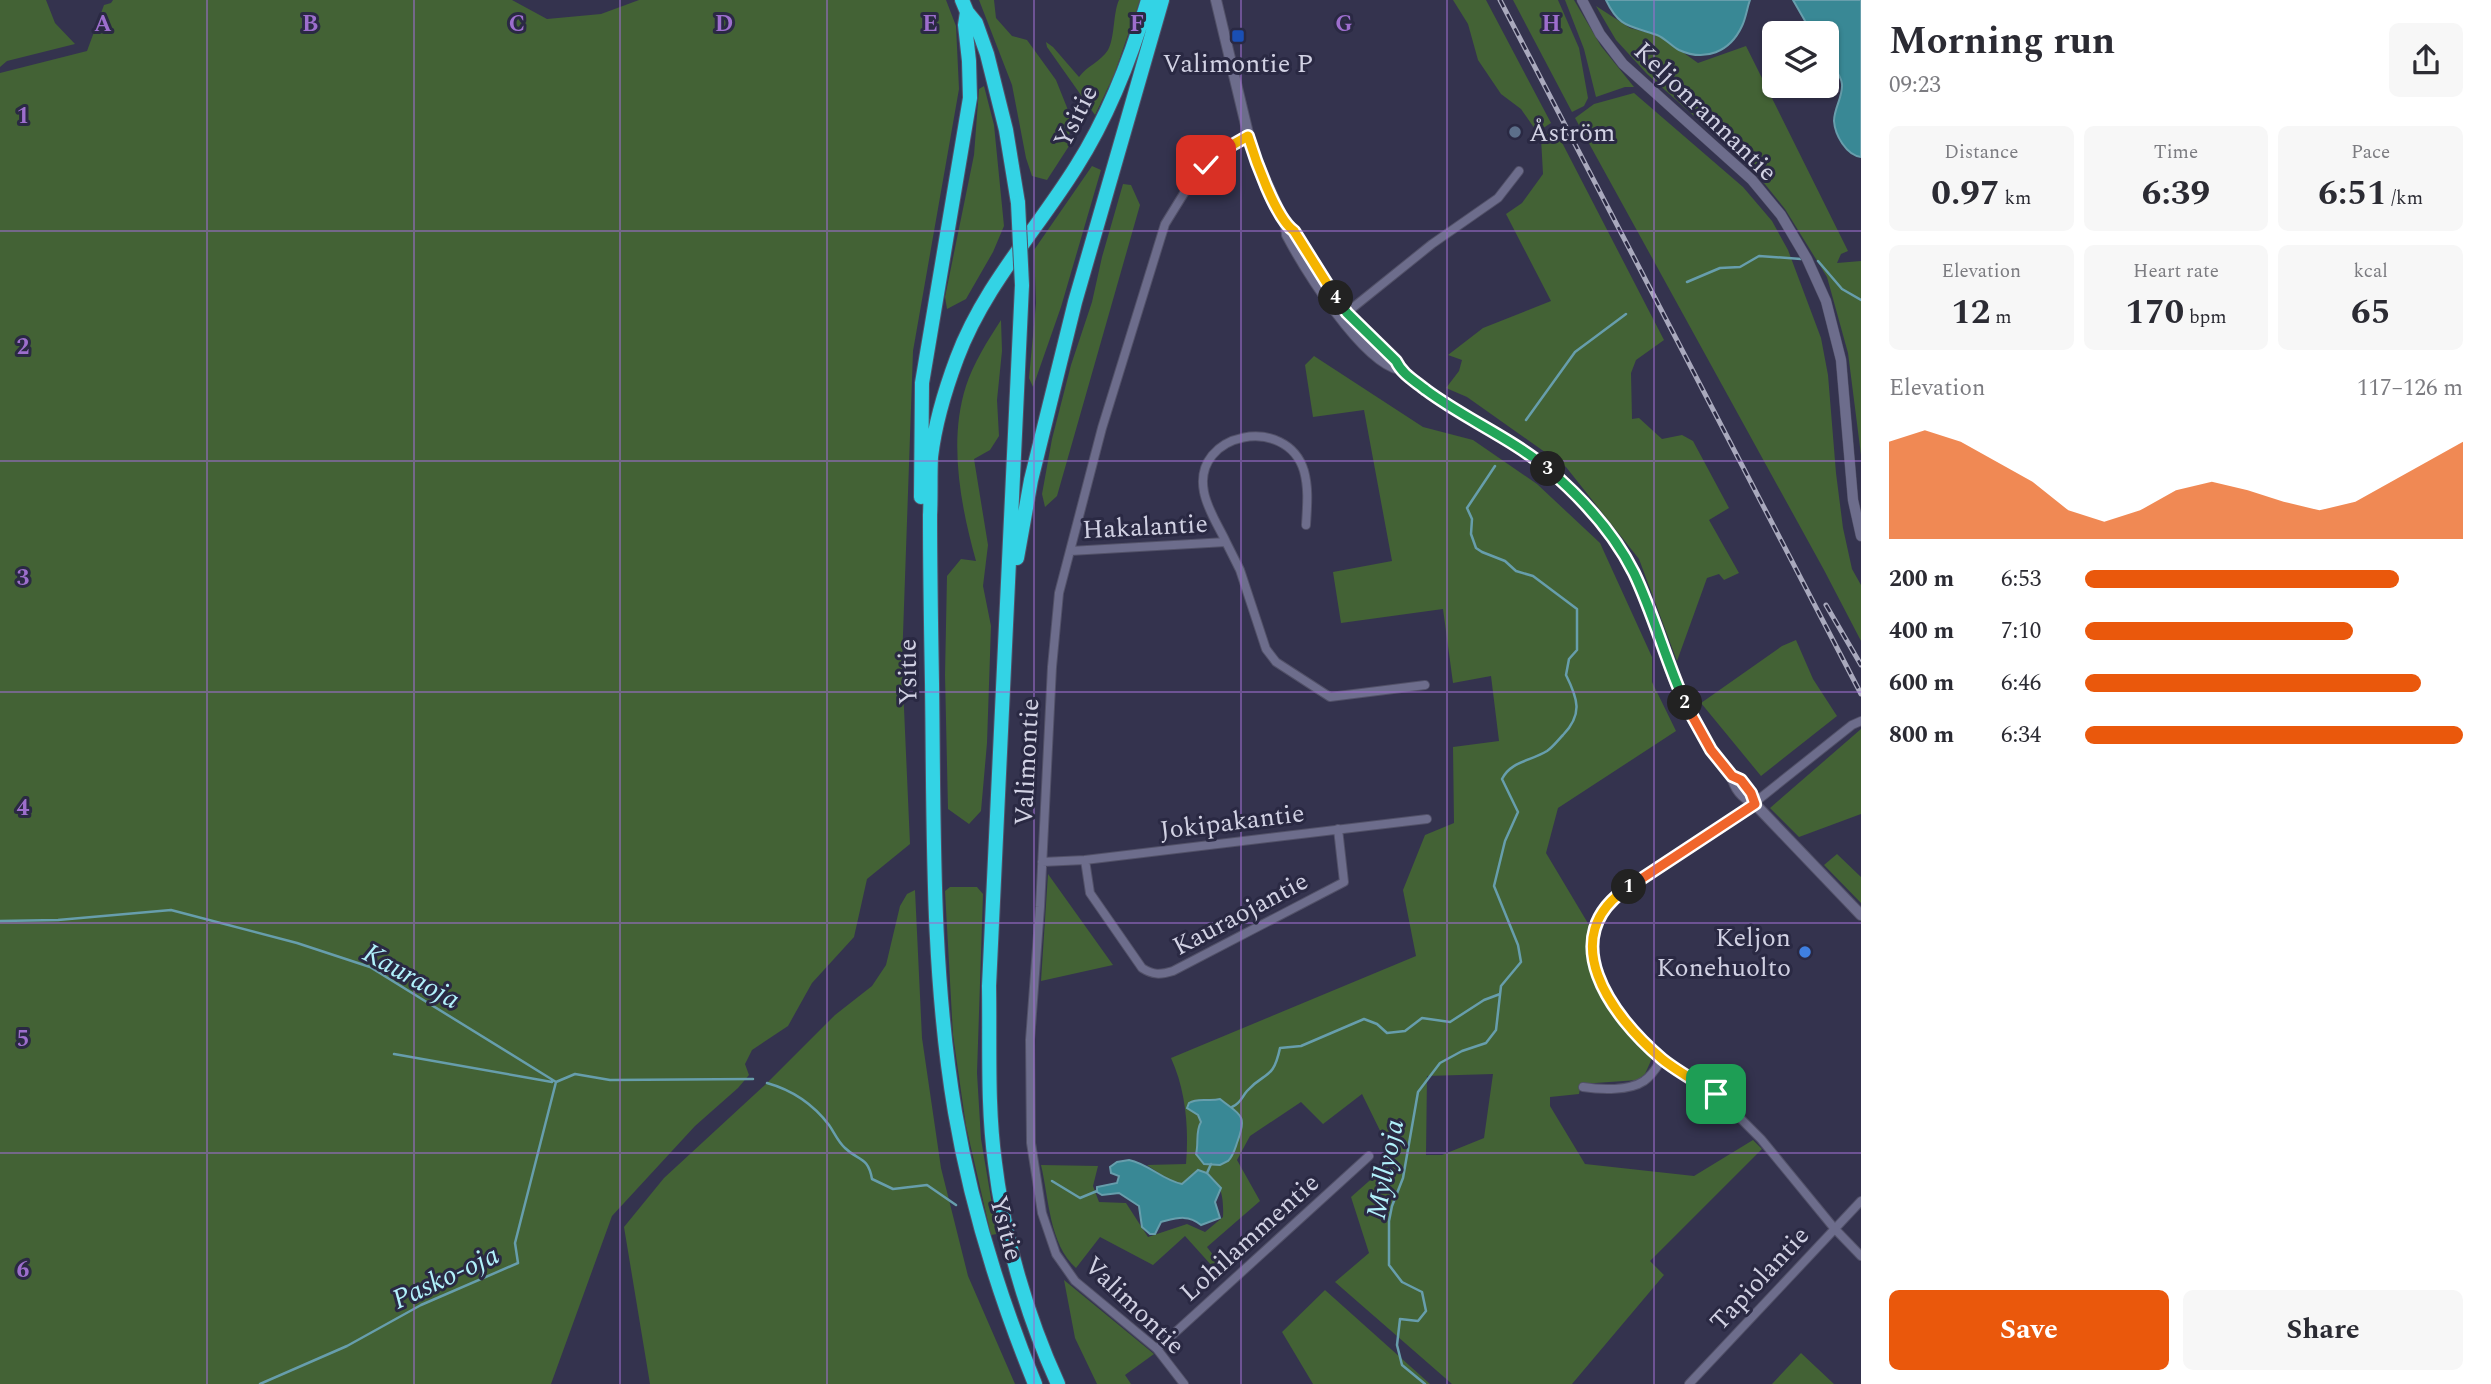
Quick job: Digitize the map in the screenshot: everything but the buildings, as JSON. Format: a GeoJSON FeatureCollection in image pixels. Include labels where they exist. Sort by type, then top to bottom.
{"type":"FeatureCollection","features":[{"type":"Feature","properties":{"kind":"highway","name":"Ysitie"},"geometry":{"type":"LineString","coordinates":[[1035,1384],[998,1288],[976,1216],[955,1112],[944,1034],[935,892],[931,458],[941,406],[958,356],[982,304],[1092,140],[1134,49],[1148,0]]}},
{"type":"Feature","properties":{"kind":"highway"},"geometry":{"type":"LineString","coordinates":[[1008,593],[1022,538],[1031,480],[1062,353],[1162,0]]}},
{"type":"Feature","properties":{"kind":"highway"},"geometry":{"type":"LineString","coordinates":[[964,6],[976,23],[988,54],[1006,130],[1018,203],[1022,285],[1008,593]]}},
{"type":"Feature","properties":{"kind":"highway"},"geometry":{"type":"LineString","coordinates":[[930,543],[921,508],[922,383],[970,97],[964,6]]}},
{"type":"Feature","properties":{"kind":"highway","name":"Ysitie"},"geometry":{"type":"LineString","coordinates":[[1008,593],[989,986],[990,1098],[1000,1201],[1033,1321],[1058,1384]]}},
{"type":"Feature","properties":{"kind":"main road"},"geometry":{"type":"LineString","coordinates":[[1216,0],[1248,136],[1295,250],[1343,316],[1378,357],[1390,367],[1399,369],[1451,408],[1545,466],[1592,512],[1633,571],[1672,674],[1688,710],[1711,750],[1732,776],[1741,780],[1751,793],[1754,803],[1861,915]]}},
{"type":"Feature","properties":{"kind":"street","name":"Keljonrannantie"},"geometry":{"type":"LineString","coordinates":[[1582,0],[1600,34],[1623,64],[1745,173],[1781,215],[1804,251],[1826,301],[1836,336],[1844,385],[1853,500],[1861,536]]}},
{"type":"Feature","properties":{"kind":"street","name":"Valimontie"},"geometry":{"type":"LineString","coordinates":[[1184,1384],[1157,1349],[1075,1281],[1056,1254],[1042,1213],[1031,1143],[1029,1063],[1052,667],[1059,593],[1102,428],[1165,224],[1185,190],[1206,165],[1248,136]]}},
{"type":"Feature","properties":{"kind":"street"},"geometry":{"type":"LineString","coordinates":[[1343,316],[1432,244],[1498,198],[1520,171]]}},
{"type":"Feature","properties":{"kind":"street"},"geometry":{"type":"LineString","coordinates":[[1226,542],[1204,493],[1203,473],[1213,454],[1229,441],[1244,436],[1264,436],[1291,449],[1303,468],[1308,489],[1306,525]]}},
{"type":"Feature","properties":{"kind":"street","name":"Hakalantie"},"geometry":{"type":"LineString","coordinates":[[1070,551],[1226,542],[1240,570],[1266,649],[1276,662],[1330,697],[1425,685]]}},
{"type":"Feature","properties":{"kind":"street"},"geometry":{"type":"LineString","coordinates":[[1861,721],[1852,724],[1754,803],[1613,897],[1595,923],[1592,947],[1596,974],[1606,996],[1623,1018],[1662,1059],[1716,1094],[1761,1139],[1834,1228],[1861,1256]]}},
{"type":"Feature","properties":{"kind":"street","name":"Jokipakantie"},"geometry":{"type":"LineString","coordinates":[[1042,862],[1085,860],[1427,819]]}},
{"type":"Feature","properties":{"kind":"street","name":"Kauraojantie"},"geometry":{"type":"LineString","coordinates":[[1085,860],[1090,893],[1142,968],[1151,974],[1162,975],[1344,882],[1338,830]]}},
{"type":"Feature","properties":{"kind":"street"},"geometry":{"type":"LineString","coordinates":[[1583,1087],[1630,1087],[1643,1082],[1662,1059]]}},
{"type":"Feature","properties":{"kind":"street","name":"Lohilammentie"},"geometry":{"type":"LineString","coordinates":[[1157,1349],[1369,1156]]}},
{"type":"Feature","properties":{"kind":"street","name":"Tapiolantie"},"geometry":{"type":"LineString","coordinates":[[1689,1384],[1861,1201]]}},
{"type":"Feature","properties":{"kind":"shaded area"},"geometry":{"type":"Polygon","coordinates":[[[0,0],[46,0],[55,23],[75,44],[7,61],[0,67],[0,0]]]}},
{"type":"Feature","properties":{"kind":"shaded area"},"geometry":{"type":"Polygon","coordinates":[[[113,0],[512,0],[547,19],[601,14],[639,0],[946,0],[956,26],[959,89],[913,351],[902,663],[910,844],[867,879],[854,937],[812,983],[788,1026],[752,1050],[745,1064],[749,1075],[695,1126],[612,1216],[551,1384],[0,1384],[0,73],[87,51],[104,5],[113,0]]]}},
{"type":"Feature","properties":{"kind":"shaded area"},"geometry":{"type":"Polygon","coordinates":[[[979,0],[994,0],[996,18],[1012,36],[1027,40],[1056,80],[1070,115],[1069,146],[1047,180],[1032,176],[1012,85],[979,0]]]}},
{"type":"Feature","properties":{"kind":"shaded area"},"geometry":{"type":"Polygon","coordinates":[[[1119,0],[1140,0],[1114,75],[1095,115],[1046,42],[1079,77],[1108,50],[1119,0]]]}},
{"type":"Feature","properties":{"kind":"shaded area"},"geometry":{"type":"Polygon","coordinates":[[[1453,0],[1486,0],[1551,123],[1537,132],[1521,109],[1501,94],[1478,60],[1468,24],[1453,0]]]}},
{"type":"Feature","properties":{"kind":"shaded area"},"geometry":{"type":"Polygon","coordinates":[[[1513,0],[1558,0],[1579,48],[1588,98],[1584,106],[1572,112],[1513,0]]]}},
{"type":"Feature","properties":{"kind":"shaded area"},"geometry":{"type":"Polygon","coordinates":[[[1565,0],[1574,0],[1601,46],[1634,87],[1625,87],[1596,97],[1584,49],[1565,0]]]}},
{"type":"Feature","properties":{"kind":"shaded area"},"geometry":{"type":"Polygon","coordinates":[[[1606,0],[1750,0],[1745,20],[1731,42],[1716,52],[1698,55],[1679,50],[1660,36],[1627,25],[1616,16],[1606,0]]]}},
{"type":"Feature","properties":{"kind":"shaded area"},"geometry":{"type":"Polygon","coordinates":[[[1793,0],[1861,0],[1861,157],[1846,148],[1839,138],[1834,121],[1842,84],[1839,75],[1839,21],[1805,21],[1793,0]]]}},
{"type":"Feature","properties":{"kind":"shaded area"},"geometry":{"type":"Polygon","coordinates":[[[1596,6],[1630,28],[1660,36],[1698,63],[1746,46],[1762,78],[1762,98],[1772,98],[1848,251],[1841,254],[1837,263],[1861,261],[1861,455],[1848,353],[1827,277],[1785,209],[1751,167],[1647,74],[1616,40],[1596,6]]]}},
{"type":"Feature","properties":{"kind":"shaded area"},"geometry":{"type":"Polygon","coordinates":[[[984,86],[994,125],[1004,226],[993,252],[966,299],[947,309],[945,297],[974,155],[979,89],[984,86]]]}},
{"type":"Feature","properties":{"kind":"shaded area"},"geometry":{"type":"Polygon","coordinates":[[[1634,93],[1743,187],[1772,221],[1788,250],[1821,338],[1828,375],[1843,528],[1852,569],[1861,585],[1861,641],[1575,118],[1594,104],[1634,93]]]}},
{"type":"Feature","properties":{"kind":"shaded area"},"geometry":{"type":"Polygon","coordinates":[[[1555,129],[1664,340],[1636,360],[1631,373],[1632,419],[1639,418],[1662,439],[1682,435],[1693,441],[1729,508],[1709,520],[1739,573],[1724,580],[1719,574],[1707,578],[1677,661],[1639,559],[1566,467],[1467,397],[1446,388],[1459,371],[1462,360],[1448,355],[1483,328],[1551,301],[1506,214],[1522,203],[1543,174],[1541,138],[1555,129]]]}},
{"type":"Feature","properties":{"kind":"shaded area"},"geometry":{"type":"Polygon","coordinates":[[[1092,166],[1101,170],[1061,307],[1033,387],[1029,378],[1036,303],[1034,250],[1092,166]]]}},
{"type":"Feature","properties":{"kind":"shaded area"},"geometry":{"type":"Polygon","coordinates":[[[1123,184],[1131,185],[1140,205],[1057,496],[1045,507],[1042,494],[1052,439],[1123,184]]]}},
{"type":"Feature","properties":{"kind":"shaded area"},"geometry":{"type":"Polygon","coordinates":[[[1001,320],[1002,351],[997,400],[999,436],[990,450],[974,459],[988,545],[983,586],[991,626],[987,743],[981,811],[969,824],[948,809],[945,675],[947,576],[961,559],[976,561],[961,497],[958,429],[969,378],[1001,320]]]}},
{"type":"Feature","properties":{"kind":"shaded area"},"geometry":{"type":"Polygon","coordinates":[[[1314,356],[1423,427],[1473,440],[1537,484],[1600,543],[1652,657],[1652,682],[1676,731],[1558,808],[1546,853],[1589,925],[1586,950],[1591,975],[1603,999],[1653,1056],[1645,1074],[1638,1080],[1581,1084],[1579,1094],[1550,1097],[1550,1106],[1585,1164],[1694,1176],[1753,1140],[1762,1149],[1650,1261],[1664,1275],[1572,1384],[1452,1384],[1335,1282],[1369,1253],[1351,1197],[1394,1159],[1362,1094],[1323,1124],[1301,1102],[1250,1136],[1237,1160],[1260,1201],[1207,1247],[1226,1272],[1221,1276],[1185,1236],[1153,1265],[1100,1237],[1076,1268],[1060,1246],[1051,1220],[1041,1165],[1098,1166],[1093,1186],[1099,1202],[1126,1203],[1148,1237],[1187,1224],[1205,1232],[1223,1217],[1222,1194],[1212,1177],[1198,1170],[1183,1184],[1170,1181],[1147,1165],[1186,1164],[1185,1110],[1180,1083],[1171,1058],[1416,956],[1403,890],[1425,835],[1454,823],[1453,747],[1499,741],[1491,676],[1453,683],[1443,609],[1341,623],[1333,572],[1392,561],[1364,410],[1313,417],[1305,365],[1314,356]],[[1493,1074],[1427,1076],[1426,1155],[1442,1155],[1484,1138],[1493,1074]],[[1220,1099],[1192,1101],[1187,1108],[1198,1115],[1201,1123],[1196,1154],[1204,1164],[1220,1165],[1240,1115],[1220,1099]]]}},
{"type":"Feature","properties":{"kind":"shaded area"},"geometry":{"type":"Polygon","coordinates":[[[1796,640],[1813,679],[1837,716],[1761,776],[1701,703],[1782,646],[1796,640]]]}},
{"type":"Feature","properties":{"kind":"shaded area"},"geometry":{"type":"Polygon","coordinates":[[[1861,729],[1861,814],[1799,837],[1770,808],[1861,729]]]}},
{"type":"Feature","properties":{"kind":"shaded area"},"geometry":{"type":"Polygon","coordinates":[[[1837,854],[1861,877],[1861,903],[1824,865],[1837,854]]]}},
{"type":"Feature","properties":{"kind":"shaded area"},"geometry":{"type":"Polygon","coordinates":[[[1048,874],[1113,965],[1041,981],[1048,874]]]}},
{"type":"Feature","properties":{"kind":"shaded area"},"geometry":{"type":"Polygon","coordinates":[[[950,887],[977,887],[983,894],[977,1073],[981,1139],[997,1234],[991,1235],[966,1126],[953,1035],[945,891],[950,887]]]}},
{"type":"Feature","properties":{"kind":"shaded area"},"geometry":{"type":"Polygon","coordinates":[[[915,890],[922,1038],[941,1168],[968,1276],[1015,1384],[650,1384],[624,1227],[664,1178],[766,1084],[835,1015],[872,986],[886,965],[900,906],[907,894],[915,890]]]}},
{"type":"Feature","properties":{"kind":"shaded area"},"geometry":{"type":"Polygon","coordinates":[[[1220,1099],[1240,1115],[1241,1131],[1228,1161],[1220,1165],[1204,1164],[1196,1154],[1201,1122],[1198,1115],[1187,1108],[1192,1101],[1220,1099]]]}},
{"type":"Feature","properties":{"kind":"shaded area"},"geometry":{"type":"Polygon","coordinates":[[[1129,1160],[1182,1184],[1198,1170],[1207,1173],[1221,1188],[1215,1202],[1220,1218],[1201,1225],[1187,1218],[1172,1219],[1161,1222],[1155,1234],[1150,1234],[1142,1227],[1139,1206],[1119,1193],[1102,1195],[1097,1192],[1097,1187],[1117,1183],[1119,1176],[1111,1173],[1110,1167],[1117,1162],[1129,1160]]]}},
{"type":"Feature","properties":{"kind":"shaded area"},"geometry":{"type":"Polygon","coordinates":[[[1064,1280],[1154,1354],[1125,1375],[1131,1384],[1097,1384],[1075,1338],[1064,1280]]]}},
{"type":"Feature","properties":{"kind":"shaded area"},"geometry":{"type":"Polygon","coordinates":[[[1325,1290],[1430,1384],[1313,1384],[1282,1332],[1325,1290]]]}},
{"type":"Feature","properties":{"kind":"shaded area"},"geometry":{"type":"Polygon","coordinates":[[[1801,1353],[1834,1384],[1772,1384],[1801,1353]]]}},
{"type":"Feature","properties":{"kind":"waterway"},"geometry":{"type":"LineString","coordinates":[[1687,282],[1720,268],[1740,267],[1759,256],[1801,259]]}},
{"type":"Feature","properties":{"kind":"waterway"},"geometry":{"type":"LineString","coordinates":[[1818,261],[1842,289],[1861,300]]}},
{"type":"Feature","properties":{"kind":"waterway"},"geometry":{"type":"LineString","coordinates":[[1526,420],[1575,352],[1626,314]]}},
{"type":"Feature","properties":{"kind":"waterway","name":"Myllyoja"},"geometry":{"type":"LineString","coordinates":[[1425,1384],[1402,1365],[1397,1345],[1400,1319],[1418,1321],[1426,1311],[1422,1292],[1402,1282],[1389,1265],[1389,1221],[1392,1206],[1403,1178],[1418,1092],[1440,1063],[1462,1051],[1486,1043],[1496,1030],[1501,986],[1521,962],[1518,945],[1494,886],[1505,841],[1518,812],[1502,779],[1511,768],[1551,748],[1569,727],[1576,713],[1576,699],[1566,675],[1569,659],[1577,650],[1577,609],[1533,576],[1516,571],[1505,561],[1476,548],[1471,534],[1472,519],[1467,508],[1495,466]]}},
{"type":"Feature","properties":{"kind":"waterway","name":"Kauraoja"},"geometry":{"type":"LineString","coordinates":[[0,921],[58,920],[171,910],[297,943],[370,967],[556,1082]]}},
{"type":"Feature","properties":{"kind":"waterway","name":"Kauraoja"},"geometry":{"type":"LineString","coordinates":[[1232,1107],[1271,1071],[1280,1048],[1301,1046],[1364,1019],[1377,1024],[1387,1033],[1405,1031],[1422,1018],[1450,1022],[1484,1000],[1500,994]]}},
{"type":"Feature","properties":{"kind":"waterway"},"geometry":{"type":"LineString","coordinates":[[394,1054],[552,1082]]}},
{"type":"Feature","properties":{"kind":"waterway","name":"Kauraoja"},"geometry":{"type":"LineString","coordinates":[[556,1082],[575,1074],[610,1080],[753,1079]]}},
{"type":"Feature","properties":{"kind":"waterway","name":"Pasko-oja"},"geometry":{"type":"LineString","coordinates":[[260,1384],[347,1346],[421,1305],[518,1263],[515,1243],[556,1082]]}},
{"type":"Feature","properties":{"kind":"waterway","name":"Kauraoja"},"geometry":{"type":"LineString","coordinates":[[767,1083],[809,1104],[829,1125],[843,1146],[868,1166],[872,1179],[893,1189],[927,1185],[956,1205]]}},
{"type":"Feature","properties":{"kind":"waterway","name":"Kauraoja"},"geometry":{"type":"LineString","coordinates":[[1207,1173],[1211,1164]]}},
{"type":"Feature","properties":{"kind":"waterway","name":"Kauraoja"},"geometry":{"type":"LineString","coordinates":[[1052,1181],[1080,1198],[1097,1191]]}},
{"type":"Feature","properties":{"kind":"railway"},"geometry":{"type":"LineString","coordinates":[[1500,0],[1861,694]]}},
{"type":"Feature","properties":{"kind":"railway"},"geometry":{"type":"LineString","coordinates":[[1826,605],[1861,665]]}},
{"type":"Feature","properties":{"kind":"place","name":"Valimontie P"},"geometry":{"type":"Point","coordinates":[1238,36]}},
{"type":"Feature","properties":{"kind":"place","name":"Åström"},"geometry":{"type":"Point","coordinates":[1515,132]}},
{"type":"Feature","properties":{"kind":"place","name":"Keljon Konehuolto"},"geometry":{"type":"Point","coordinates":[1805,952]}},
{"type":"Feature","properties":{"kind":"route"},"geometry":{"type":"LineString","coordinates":[[1206,165],[1248,136],[1286,226],[1294,231],[1347,313],[1409,377],[1451,408],[1545,466],[1567,485],[1614,540],[1633,571],[1688,710],[1711,750],[1732,776],[1741,780],[1755,804],[1613,897],[1595,923],[1592,947],[1596,974],[1606,996],[1623,1018],[1662,1059],[1716,1094]]}}]}
